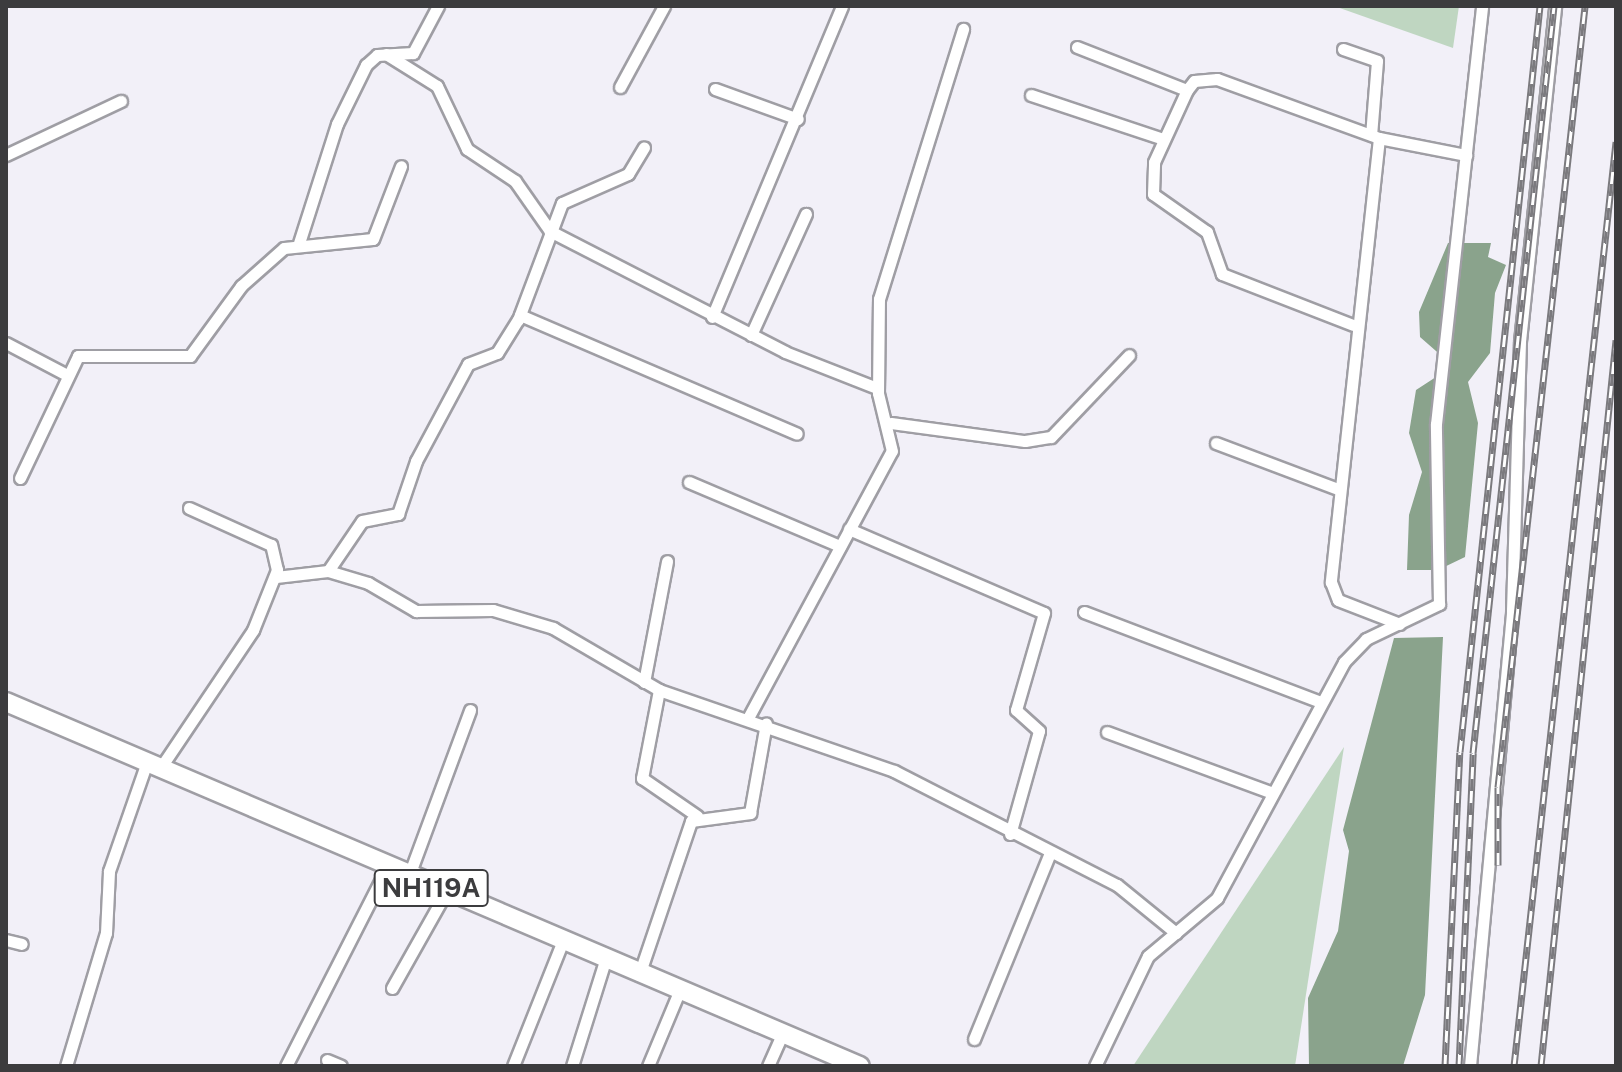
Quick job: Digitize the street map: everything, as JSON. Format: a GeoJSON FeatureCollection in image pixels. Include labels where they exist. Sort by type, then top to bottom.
{"type":"FeatureCollection","features":[{"type":"Feature","properties":{"kind":"highway","name":"NH119A"},"geometry":{"type":"LineString","coordinates":[[6,702],[386,870],[859,1066]]}},
{"type":"Feature","properties":{"kind":"street"},"geometry":{"type":"LineString","coordinates":[[299,243],[337,124],[371,58],[413,53],[438,6]]}},
{"type":"Feature","properties":{"kind":"street"},"geometry":{"type":"LineString","coordinates":[[620,87],[664,6]]}},
{"type":"Feature","properties":{"kind":"street"},"geometry":{"type":"LineString","coordinates":[[712,317],[798,119],[842,6]]}},
{"type":"Feature","properties":{"kind":"street"},"geometry":{"type":"LineString","coordinates":[[1095,1066],[1140,969],[1217,898],[1318,701],[1366,639],[1426,615],[1442,592],[1436,424],[1482,6]]}},
{"type":"Feature","properties":{"kind":"street"},"geometry":{"type":"LineString","coordinates":[[1470,1066],[1512,611],[1520,341],[1555,6]]}},
{"type":"Feature","properties":{"kind":"street"},"geometry":{"type":"LineString","coordinates":[[748,718],[849,529],[887,466],[891,423],[877,388],[876,329],[885,269],[963,29]]}},
{"type":"Feature","properties":{"kind":"street"},"geometry":{"type":"LineString","coordinates":[[1077,47],[1187,90]]}},
{"type":"Feature","properties":{"kind":"street"},"geometry":{"type":"LineString","coordinates":[[1343,49],[1377,61],[1375,136],[1353,325],[1338,489],[1333,593],[1400,624]]}},
{"type":"Feature","properties":{"kind":"street"},"geometry":{"type":"LineString","coordinates":[[386,54],[437,86],[467,149],[515,181],[550,231],[712,317],[877,388]]}},
{"type":"Feature","properties":{"kind":"street"},"geometry":{"type":"LineString","coordinates":[[1353,325],[1222,274],[1207,232],[1153,194],[1150,174],[1187,90],[1194,81],[1217,79],[1375,136],[1466,155]]}},
{"type":"Feature","properties":{"kind":"street"},"geometry":{"type":"LineString","coordinates":[[715,89],[798,119]]}},
{"type":"Feature","properties":{"kind":"street"},"geometry":{"type":"LineString","coordinates":[[1031,95],[1163,139]]}},
{"type":"Feature","properties":{"kind":"street"},"geometry":{"type":"LineString","coordinates":[[6,155],[121,101]]}},
{"type":"Feature","properties":{"kind":"street"},"geometry":{"type":"LineString","coordinates":[[328,571],[362,521],[398,514],[416,461],[468,364],[497,353],[520,315],[562,203],[628,174],[644,147]]}},
{"type":"Feature","properties":{"kind":"street"},"geometry":{"type":"LineString","coordinates":[[20,478],[51,423],[65,374],[88,354],[190,356],[259,267],[299,243],[373,239],[401,166]]}},
{"type":"Feature","properties":{"kind":"street"},"geometry":{"type":"LineString","coordinates":[[751,335],[806,214]]}},
{"type":"Feature","properties":{"kind":"street"},"geometry":{"type":"LineString","coordinates":[[520,315],[797,434]]}},
{"type":"Feature","properties":{"kind":"street"},"geometry":{"type":"LineString","coordinates":[[6,343],[65,374]]}},
{"type":"Feature","properties":{"kind":"street"},"geometry":{"type":"LineString","coordinates":[[891,423],[1025,441],[1051,437],[1129,355]]}},
{"type":"Feature","properties":{"kind":"street"},"geometry":{"type":"LineString","coordinates":[[1216,443],[1338,489]]}},
{"type":"Feature","properties":{"kind":"street"},"geometry":{"type":"LineString","coordinates":[[689,482],[840,546]]}},
{"type":"Feature","properties":{"kind":"street"},"geometry":{"type":"LineString","coordinates":[[66,1066],[106,933],[109,871],[152,768],[253,630],[276,577],[271,545],[189,508]]}},
{"type":"Feature","properties":{"kind":"street"},"geometry":{"type":"LineString","coordinates":[[849,529],[1044,613],[1016,710],[1039,731],[1010,834]]}},
{"type":"Feature","properties":{"kind":"street"},"geometry":{"type":"LineString","coordinates":[[644,682],[667,561]]}},
{"type":"Feature","properties":{"kind":"street"},"geometry":{"type":"LineString","coordinates":[[276,577],[328,571],[368,583],[416,611],[493,610],[553,628],[659,690],[873,761],[1010,834],[1117,885],[1176,933]]}},
{"type":"Feature","properties":{"kind":"street"},"geometry":{"type":"LineString","coordinates":[[1084,612],[1318,701]]}},
{"type":"Feature","properties":{"kind":"street"},"geometry":{"type":"LineString","coordinates":[[659,690],[642,778],[697,816],[738,820],[750,813],[766,723]]}},
{"type":"Feature","properties":{"kind":"street"},"geometry":{"type":"LineString","coordinates":[[408,879],[470,710]]}},
{"type":"Feature","properties":{"kind":"street"},"geometry":{"type":"LineString","coordinates":[[1107,732],[1270,792]]}},
{"type":"Feature","properties":{"kind":"street"},"geometry":{"type":"LineString","coordinates":[[639,975],[697,816]]}},
{"type":"Feature","properties":{"kind":"street"},"geometry":{"type":"LineString","coordinates":[[974,1039],[1050,853]]}},
{"type":"Feature","properties":{"kind":"street"},"geometry":{"type":"LineString","coordinates":[[286,1066],[386,870]]}},
{"type":"Feature","properties":{"kind":"street"},"geometry":{"type":"LineString","coordinates":[[392,988],[445,894]]}},
{"type":"Feature","properties":{"kind":"street"},"geometry":{"type":"LineString","coordinates":[[6,940],[22,944]]}},
{"type":"Feature","properties":{"kind":"street"},"geometry":{"type":"LineString","coordinates":[[513,1066],[562,943]]}},
{"type":"Feature","properties":{"kind":"street"},"geometry":{"type":"LineString","coordinates":[[572,1066],[605,961]]}},
{"type":"Feature","properties":{"kind":"street"},"geometry":{"type":"LineString","coordinates":[[648,1066],[679,992]]}},
{"type":"Feature","properties":{"kind":"street"},"geometry":{"type":"LineString","coordinates":[[768,1066],[782,1034]]}},
{"type":"Feature","properties":{"kind":"street"},"geometry":{"type":"LineString","coordinates":[[327,1060],[341,1066]]}},
{"type":"Feature","properties":{"kind":"shaded area"},"geometry":{"type":"Polygon","coordinates":[[[1334,6],[1459,6],[1453,48],[1334,6]]]}},
{"type":"Feature","properties":{"kind":"shaded area"},"geometry":{"type":"Polygon","coordinates":[[[1448,243],[1491,243],[1488,257],[1506,265],[1495,293],[1490,353],[1468,382],[1478,423],[1465,557],[1438,570],[1407,570],[1409,515],[1422,472],[1409,433],[1416,390],[1436,377],[1444,358],[1420,337],[1419,312],[1448,243]]]}},
{"type":"Feature","properties":{"kind":"shaded area"},"geometry":{"type":"Polygon","coordinates":[[[1443,637],[1425,995],[1403,1066],[1309,1066],[1308,998],[1338,931],[1349,851],[1343,830],[1394,638],[1443,637]]]}},
{"type":"Feature","properties":{"kind":"shaded area"},"geometry":{"type":"Polygon","coordinates":[[[1344,747],[1295,1066],[1133,1066],[1344,747]]]}},
{"type":"Feature","properties":{"kind":"railway"},"geometry":{"type":"LineString","coordinates":[[1445,1066],[1460,752],[1540,6]]}},
{"type":"Feature","properties":{"kind":"railway"},"geometry":{"type":"LineString","coordinates":[[1459,1066],[1473,753],[1554,6]]}},
{"type":"Feature","properties":{"kind":"railway"},"geometry":{"type":"LineString","coordinates":[[1498,865],[1498,787],[1585,6]]}},
{"type":"Feature","properties":{"kind":"railway"},"geometry":{"type":"LineString","coordinates":[[1514,1066],[1616,142]]}},
{"type":"Feature","properties":{"kind":"railway"},"geometry":{"type":"LineString","coordinates":[[1541,1066],[1616,340]]}}]}
